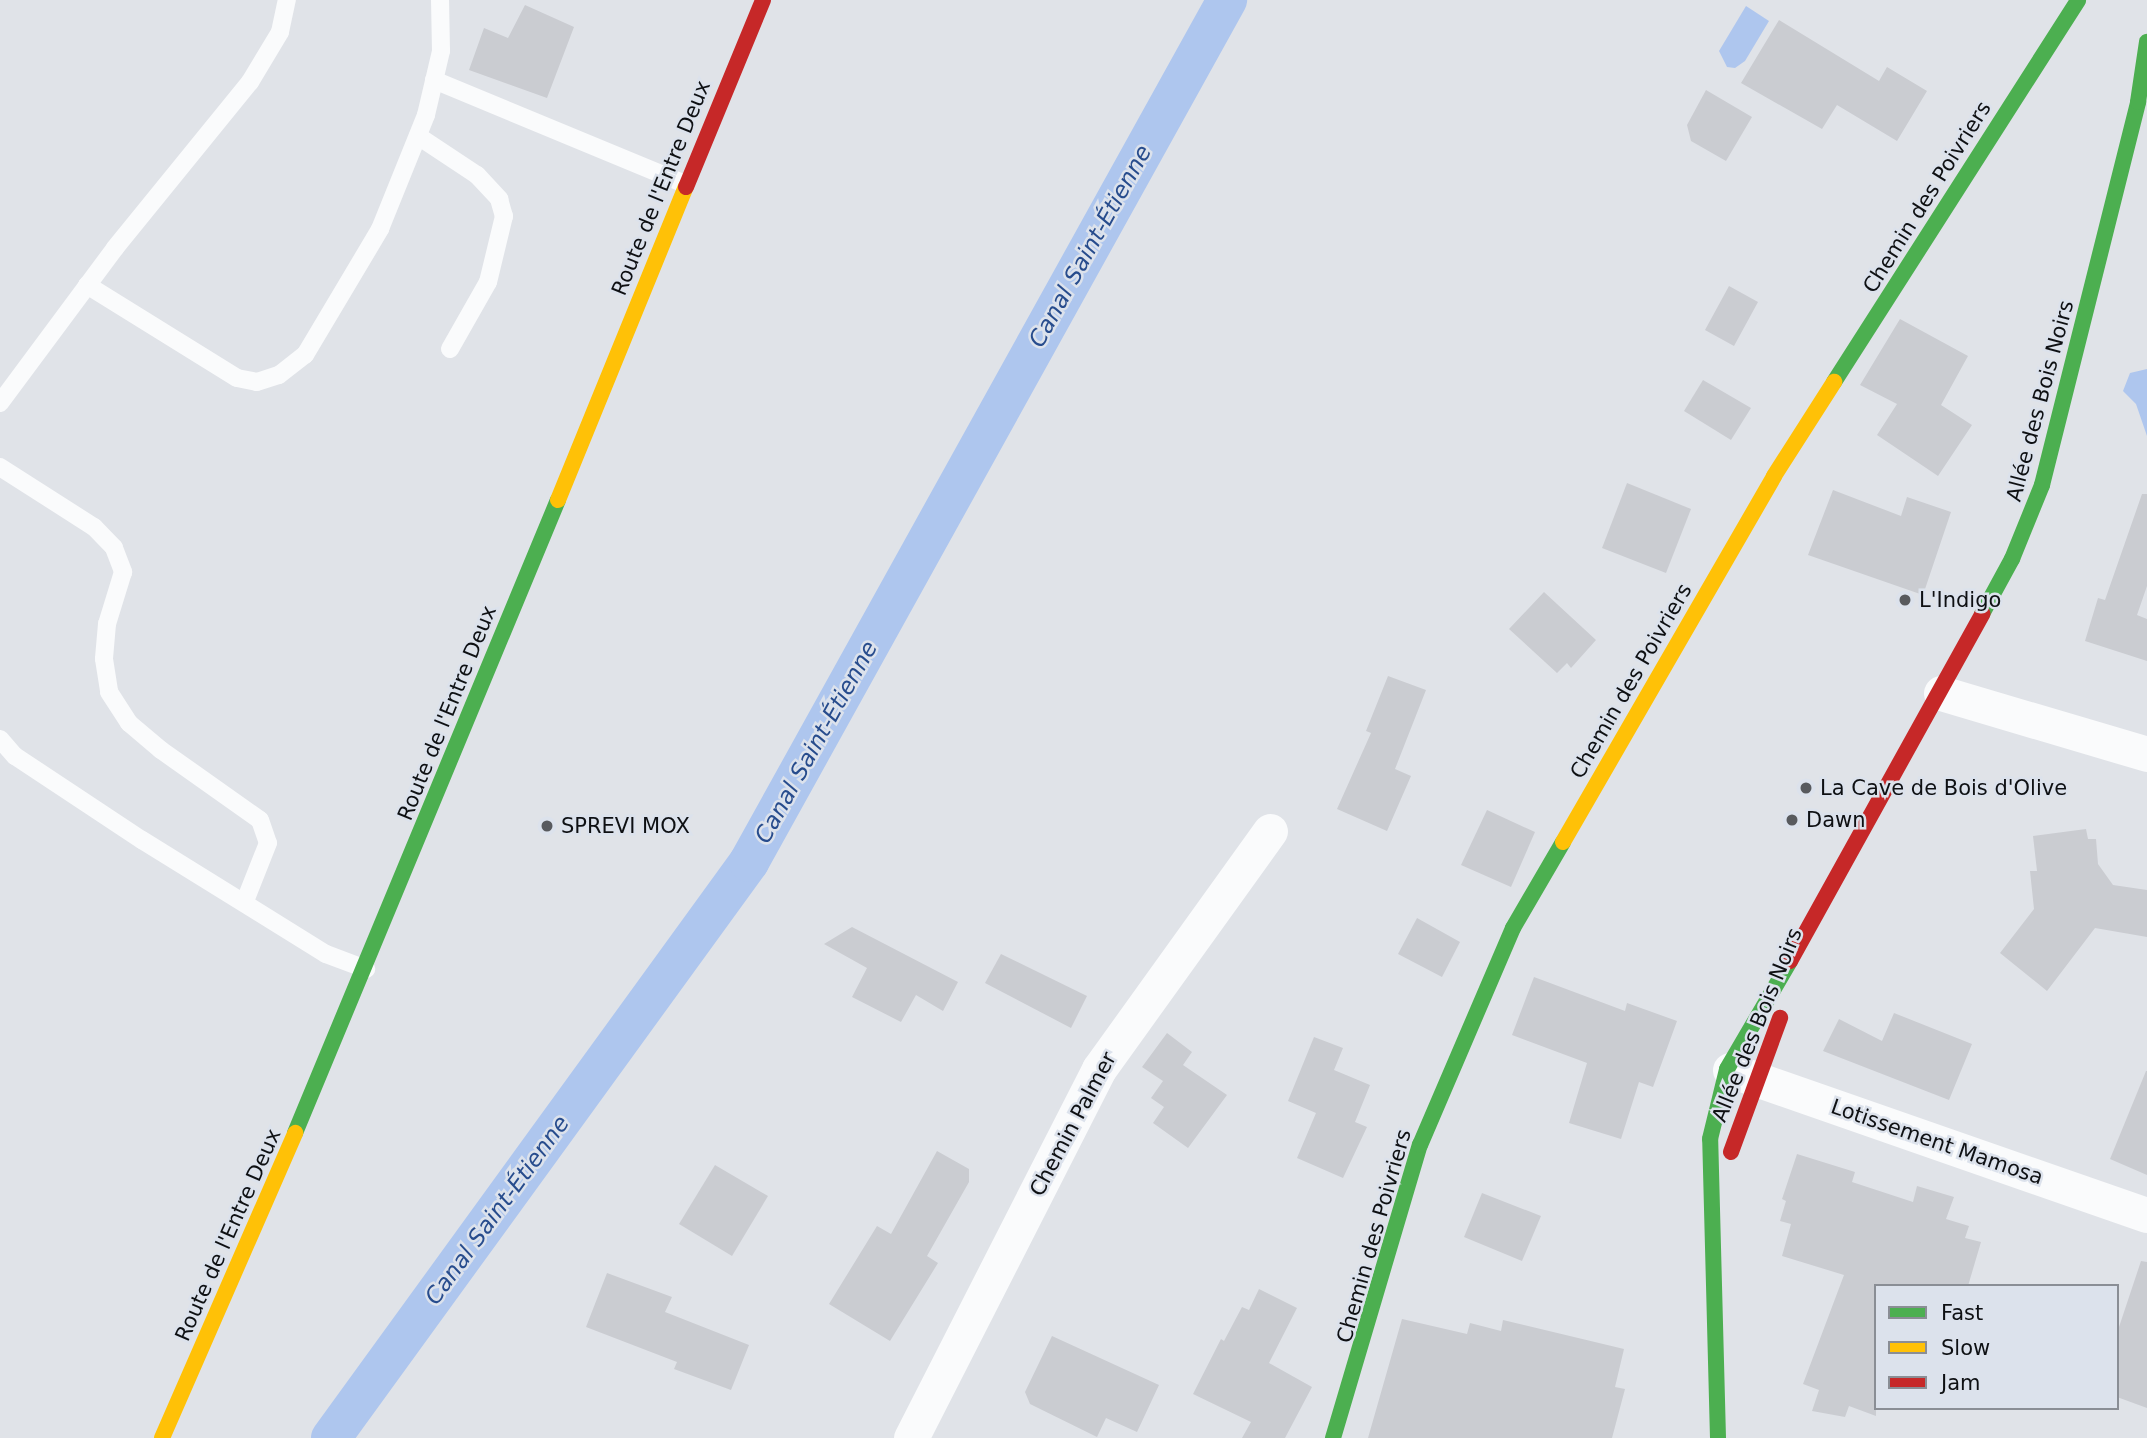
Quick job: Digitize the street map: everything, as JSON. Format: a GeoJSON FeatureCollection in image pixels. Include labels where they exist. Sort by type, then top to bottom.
{"type":"FeatureCollection","features":[{"type":"Feature","properties":{"kind":"main road","name":"Route de l'Entre Deux"},"geometry":{"type":"LineString","coordinates":[[162,1438],[366,969],[685,184],[763,0]]}},
{"type":"Feature","properties":{"kind":"main road","name":"Chemin des Poivriers"},"geometry":{"type":"LineString","coordinates":[[1334,1438],[1420,1144],[1513,928],[1774,476],[2078,0]]}},
{"type":"Feature","properties":{"kind":"main road","name":"Allée des Bois Noirs"},"geometry":{"type":"LineString","coordinates":[[1718,1438],[1716,1230],[1710,1139],[1838,879],[2012,559],[2042,485],[2138,102],[2147,42]]}},
{"type":"Feature","properties":{"kind":"main road","name":"Allée des Bois Noirs"},"geometry":{"type":"LineString","coordinates":[[2138,102],[2147,79]]}},
{"type":"Feature","properties":{"kind":"main road","name":"Allée des Bois Noirs"},"geometry":{"type":"LineString","coordinates":[[1716,1230],[1733,1140],[1741,1074],[1838,879]]}},
{"type":"Feature","properties":{"kind":"street"},"geometry":{"type":"LineString","coordinates":[[1941,693],[2147,754]]}},
{"type":"Feature","properties":{"kind":"street","name":"Chemin Palmer"},"geometry":{"type":"LineString","coordinates":[[911,1438],[1099,1069],[1270,831]]}},
{"type":"Feature","properties":{"kind":"street","name":"Lotissement Mamosa"},"geometry":{"type":"LineString","coordinates":[[1741,1074],[2147,1214]]}},
{"type":"Feature","properties":{"kind":"lane"},"geometry":{"type":"LineString","coordinates":[[0,403],[88,285],[250,82],[280,32],[287,0]]}},
{"type":"Feature","properties":{"kind":"lane"},"geometry":{"type":"LineString","coordinates":[[88,285],[237,378],[257,382],[279,375],[305,355],[380,229],[418,136],[441,51],[440,0]]}},
{"type":"Feature","properties":{"kind":"lane"},"geometry":{"type":"LineString","coordinates":[[434,80],[685,184]]}},
{"type":"Feature","properties":{"kind":"lane"},"geometry":{"type":"LineString","coordinates":[[418,136],[477,175],[499,199],[504,216],[488,282],[450,349]]}},
{"type":"Feature","properties":{"kind":"lane"},"geometry":{"type":"LineString","coordinates":[[0,467],[94,527],[114,548],[123,572],[107,624],[104,659],[109,692],[129,723],[161,750],[260,820],[268,844],[245,901]]}},
{"type":"Feature","properties":{"kind":"lane"},"geometry":{"type":"LineString","coordinates":[[0,739],[26,764],[326,954],[366,969]]}},
{"type":"Feature","properties":{"kind":"water"},"geometry":{"type":"Polygon","coordinates":[[[1746,6],[1769,21],[1745,61],[1735,68],[1727,67],[1719,51],[1746,6]]]}},
{"type":"Feature","properties":{"kind":"water"},"geometry":{"type":"Polygon","coordinates":[[[2147,369],[2147,436],[2136,404],[2123,391],[2130,373],[2147,369]]]}},
{"type":"Feature","properties":{"kind":"building"},"geometry":{"type":"Polygon","coordinates":[[[525,5],[574,27],[547,98],[469,70],[484,28],[508,38],[525,5]]]}},
{"type":"Feature","properties":{"kind":"building"},"geometry":{"type":"Polygon","coordinates":[[[1779,20],[1879,81],[1887,67],[1927,91],[1897,141],[1837,105],[1822,129],[1741,83],[1779,20]]]}},
{"type":"Feature","properties":{"kind":"building"},"geometry":{"type":"Polygon","coordinates":[[[1706,90],[1752,117],[1726,161],[1691,141],[1687,125],[1706,90]]]}},
{"type":"Feature","properties":{"kind":"building"},"geometry":{"type":"Polygon","coordinates":[[[1729,286],[1758,302],[1734,346],[1705,330],[1729,286]]]}},
{"type":"Feature","properties":{"kind":"building"},"geometry":{"type":"Polygon","coordinates":[[[1900,319],[1968,356],[1941,405],[1972,425],[1938,476],[1877,435],[1897,404],[1860,385],[1900,319]]]}},
{"type":"Feature","properties":{"kind":"building"},"geometry":{"type":"Polygon","coordinates":[[[1703,380],[1751,408],[1731,440],[1684,411],[1703,380]]]}},
{"type":"Feature","properties":{"kind":"building"},"geometry":{"type":"Polygon","coordinates":[[[1627,483],[1691,509],[1666,573],[1602,548],[1627,483]]]}},
{"type":"Feature","properties":{"kind":"building"},"geometry":{"type":"Polygon","coordinates":[[[1833,490],[1901,516],[1907,497],[1951,512],[1923,595],[1808,555],[1833,490]]]}},
{"type":"Feature","properties":{"kind":"building"},"geometry":{"type":"Polygon","coordinates":[[[2142,494],[2147,494],[2147,586],[2137,615],[2147,619],[2147,661],[2085,641],[2098,598],[2105,600],[2142,494]]]}},
{"type":"Feature","properties":{"kind":"building"},"geometry":{"type":"Polygon","coordinates":[[[1544,592],[1596,640],[1571,668],[1567,663],[1557,673],[1509,629],[1544,592]]]}},
{"type":"Feature","properties":{"kind":"building"},"geometry":{"type":"Polygon","coordinates":[[[1388,676],[1426,690],[1395,769],[1411,776],[1387,831],[1337,809],[1371,733],[1366,731],[1388,676]]]}},
{"type":"Feature","properties":{"kind":"building"},"geometry":{"type":"Polygon","coordinates":[[[1487,810],[1535,832],[1511,887],[1461,865],[1487,810]]]}},
{"type":"Feature","properties":{"kind":"building"},"geometry":{"type":"Polygon","coordinates":[[[2086,829],[2088,839],[2096,839],[2098,864],[2113,885],[2147,890],[2147,937],[2095,928],[2047,991],[2000,953],[2034,909],[2030,871],[2037,871],[2033,836],[2086,829]]]}},
{"type":"Feature","properties":{"kind":"building"},"geometry":{"type":"Polygon","coordinates":[[[1417,918],[1460,942],[1442,977],[1398,954],[1417,918]]]}},
{"type":"Feature","properties":{"kind":"building"},"geometry":{"type":"Polygon","coordinates":[[[852,927],[958,982],[943,1011],[916,995],[901,1022],[852,997],[867,968],[824,944],[852,927]]]}},
{"type":"Feature","properties":{"kind":"building"},"geometry":{"type":"Polygon","coordinates":[[[1001,954],[1087,996],[1071,1028],[985,983],[1001,954]]]}},
{"type":"Feature","properties":{"kind":"building"},"geometry":{"type":"Polygon","coordinates":[[[1534,977],[1625,1011],[1627,1003],[1677,1021],[1653,1087],[1639,1082],[1621,1139],[1569,1123],[1587,1063],[1512,1035],[1534,977]]]}},
{"type":"Feature","properties":{"kind":"building"},"geometry":{"type":"Polygon","coordinates":[[[1894,1013],[1972,1044],[1949,1100],[1823,1051],[1839,1019],[1882,1041],[1894,1013]]]}},
{"type":"Feature","properties":{"kind":"building"},"geometry":{"type":"Polygon","coordinates":[[[1167,1033],[1192,1052],[1183,1065],[1227,1095],[1188,1148],[1153,1123],[1164,1107],[1151,1098],[1163,1081],[1142,1067],[1167,1033]]]}},
{"type":"Feature","properties":{"kind":"building"},"geometry":{"type":"Polygon","coordinates":[[[1314,1037],[1343,1048],[1334,1070],[1370,1085],[1355,1122],[1367,1127],[1343,1178],[1297,1158],[1316,1113],[1288,1101],[1314,1037]]]}},
{"type":"Feature","properties":{"kind":"building"},"geometry":{"type":"Polygon","coordinates":[[[2147,1071],[2147,1175],[2110,1159],[2147,1071]]]}},
{"type":"Feature","properties":{"kind":"building"},"geometry":{"type":"Polygon","coordinates":[[[937,1151],[969,1169],[969,1182],[927,1256],[938,1263],[890,1341],[829,1304],[877,1226],[891,1234],[937,1151]]]}},
{"type":"Feature","properties":{"kind":"building"},"geometry":{"type":"Polygon","coordinates":[[[1797,1154],[1855,1172],[1852,1182],[1913,1202],[1917,1186],[1954,1197],[1946,1219],[1969,1226],[1965,1238],[1981,1242],[1969,1284],[1874,1284],[1876,1416],[1849,1406],[1845,1417],[1812,1411],[1819,1390],[1803,1384],[1844,1275],[1782,1256],[1791,1224],[1780,1221],[1786,1201],[1782,1199],[1797,1154]]]}},
{"type":"Feature","properties":{"kind":"building"},"geometry":{"type":"Polygon","coordinates":[[[715,1165],[768,1196],[732,1256],[679,1224],[715,1165]]]}},
{"type":"Feature","properties":{"kind":"building"},"geometry":{"type":"Polygon","coordinates":[[[1482,1193],[1541,1216],[1522,1261],[1464,1237],[1482,1193]]]}},
{"type":"Feature","properties":{"kind":"building"},"geometry":{"type":"Polygon","coordinates":[[[2141,1261],[2147,1262],[2147,1408],[2119,1398],[2119,1327],[2141,1261]]]}},
{"type":"Feature","properties":{"kind":"building"},"geometry":{"type":"Polygon","coordinates":[[[607,1273],[672,1297],[665,1312],[749,1345],[731,1390],[674,1369],[677,1362],[586,1327],[607,1273]]]}},
{"type":"Feature","properties":{"kind":"building"},"geometry":{"type":"Polygon","coordinates":[[[1259,1289],[1297,1308],[1269,1363],[1312,1387],[1285,1438],[1242,1438],[1251,1422],[1193,1394],[1221,1339],[1224,1341],[1242,1307],[1249,1310],[1259,1289]]]}},
{"type":"Feature","properties":{"kind":"building"},"geometry":{"type":"Polygon","coordinates":[[[1402,1319],[1467,1334],[1470,1323],[1501,1331],[1503,1320],[1624,1349],[1615,1387],[1625,1389],[1612,1438],[1368,1438],[1402,1319]]]}},
{"type":"Feature","properties":{"kind":"building"},"geometry":{"type":"Polygon","coordinates":[[[1052,1336],[1159,1385],[1137,1432],[1106,1418],[1097,1437],[1030,1404],[1025,1392],[1052,1336]]]}},
{"type":"Feature","properties":{"kind":"waterway","name":"Canal Saint-Étienne"},"geometry":{"type":"LineString","coordinates":[[331,1438],[749,862],[1227,0]]}},
{"type":"Feature","properties":{"kind":"traffic: fast"},"geometry":{"type":"LineString","coordinates":[[1834,382],[2078,0]]}},
{"type":"Feature","properties":{"kind":"traffic: fast"},"geometry":{"type":"LineString","coordinates":[[1982,614],[2012,559],[2042,485],[2138,102],[2147,42]]}},
{"type":"Feature","properties":{"kind":"traffic: fast"},"geometry":{"type":"LineString","coordinates":[[295,1133],[558,500]]}},
{"type":"Feature","properties":{"kind":"traffic: fast"},"geometry":{"type":"LineString","coordinates":[[1333,1438],[1420,1145],[1513,928],[1563,842]]}},
{"type":"Feature","properties":{"kind":"traffic: fast"},"geometry":{"type":"LineString","coordinates":[[1718,1438],[1710,1139],[1727,1069],[1790,961]]}},
{"type":"Feature","properties":{"kind":"traffic: slow"},"geometry":{"type":"LineString","coordinates":[[558,500],[686,187]]}},
{"type":"Feature","properties":{"kind":"traffic: slow"},"geometry":{"type":"LineString","coordinates":[[1563,842],[1774,476],[1834,382]]}},
{"type":"Feature","properties":{"kind":"traffic: slow"},"geometry":{"type":"LineString","coordinates":[[162,1438],[295,1133]]}},
{"type":"Feature","properties":{"kind":"traffic: jam"},"geometry":{"type":"LineString","coordinates":[[686,187],[763,0]]}},
{"type":"Feature","properties":{"kind":"traffic: jam"},"geometry":{"type":"LineString","coordinates":[[1790,961],[1982,614]]}},
{"type":"Feature","properties":{"kind":"traffic: jam"},"geometry":{"type":"LineString","coordinates":[[1731,1152],[1780,1018]]}},
{"type":"Feature","properties":{"kind":"place","name":"L'Indigo"},"geometry":{"type":"Point","coordinates":[1905,600]}},
{"type":"Feature","properties":{"kind":"place","name":"La Cave de Bois d'Olive"},"geometry":{"type":"Point","coordinates":[1806,788]}},
{"type":"Feature","properties":{"kind":"place","name":"Dawn"},"geometry":{"type":"Point","coordinates":[1792,820]}},
{"type":"Feature","properties":{"kind":"place","name":"SPREVI MOX"},"geometry":{"type":"Point","coordinates":[547,826]}}]}
